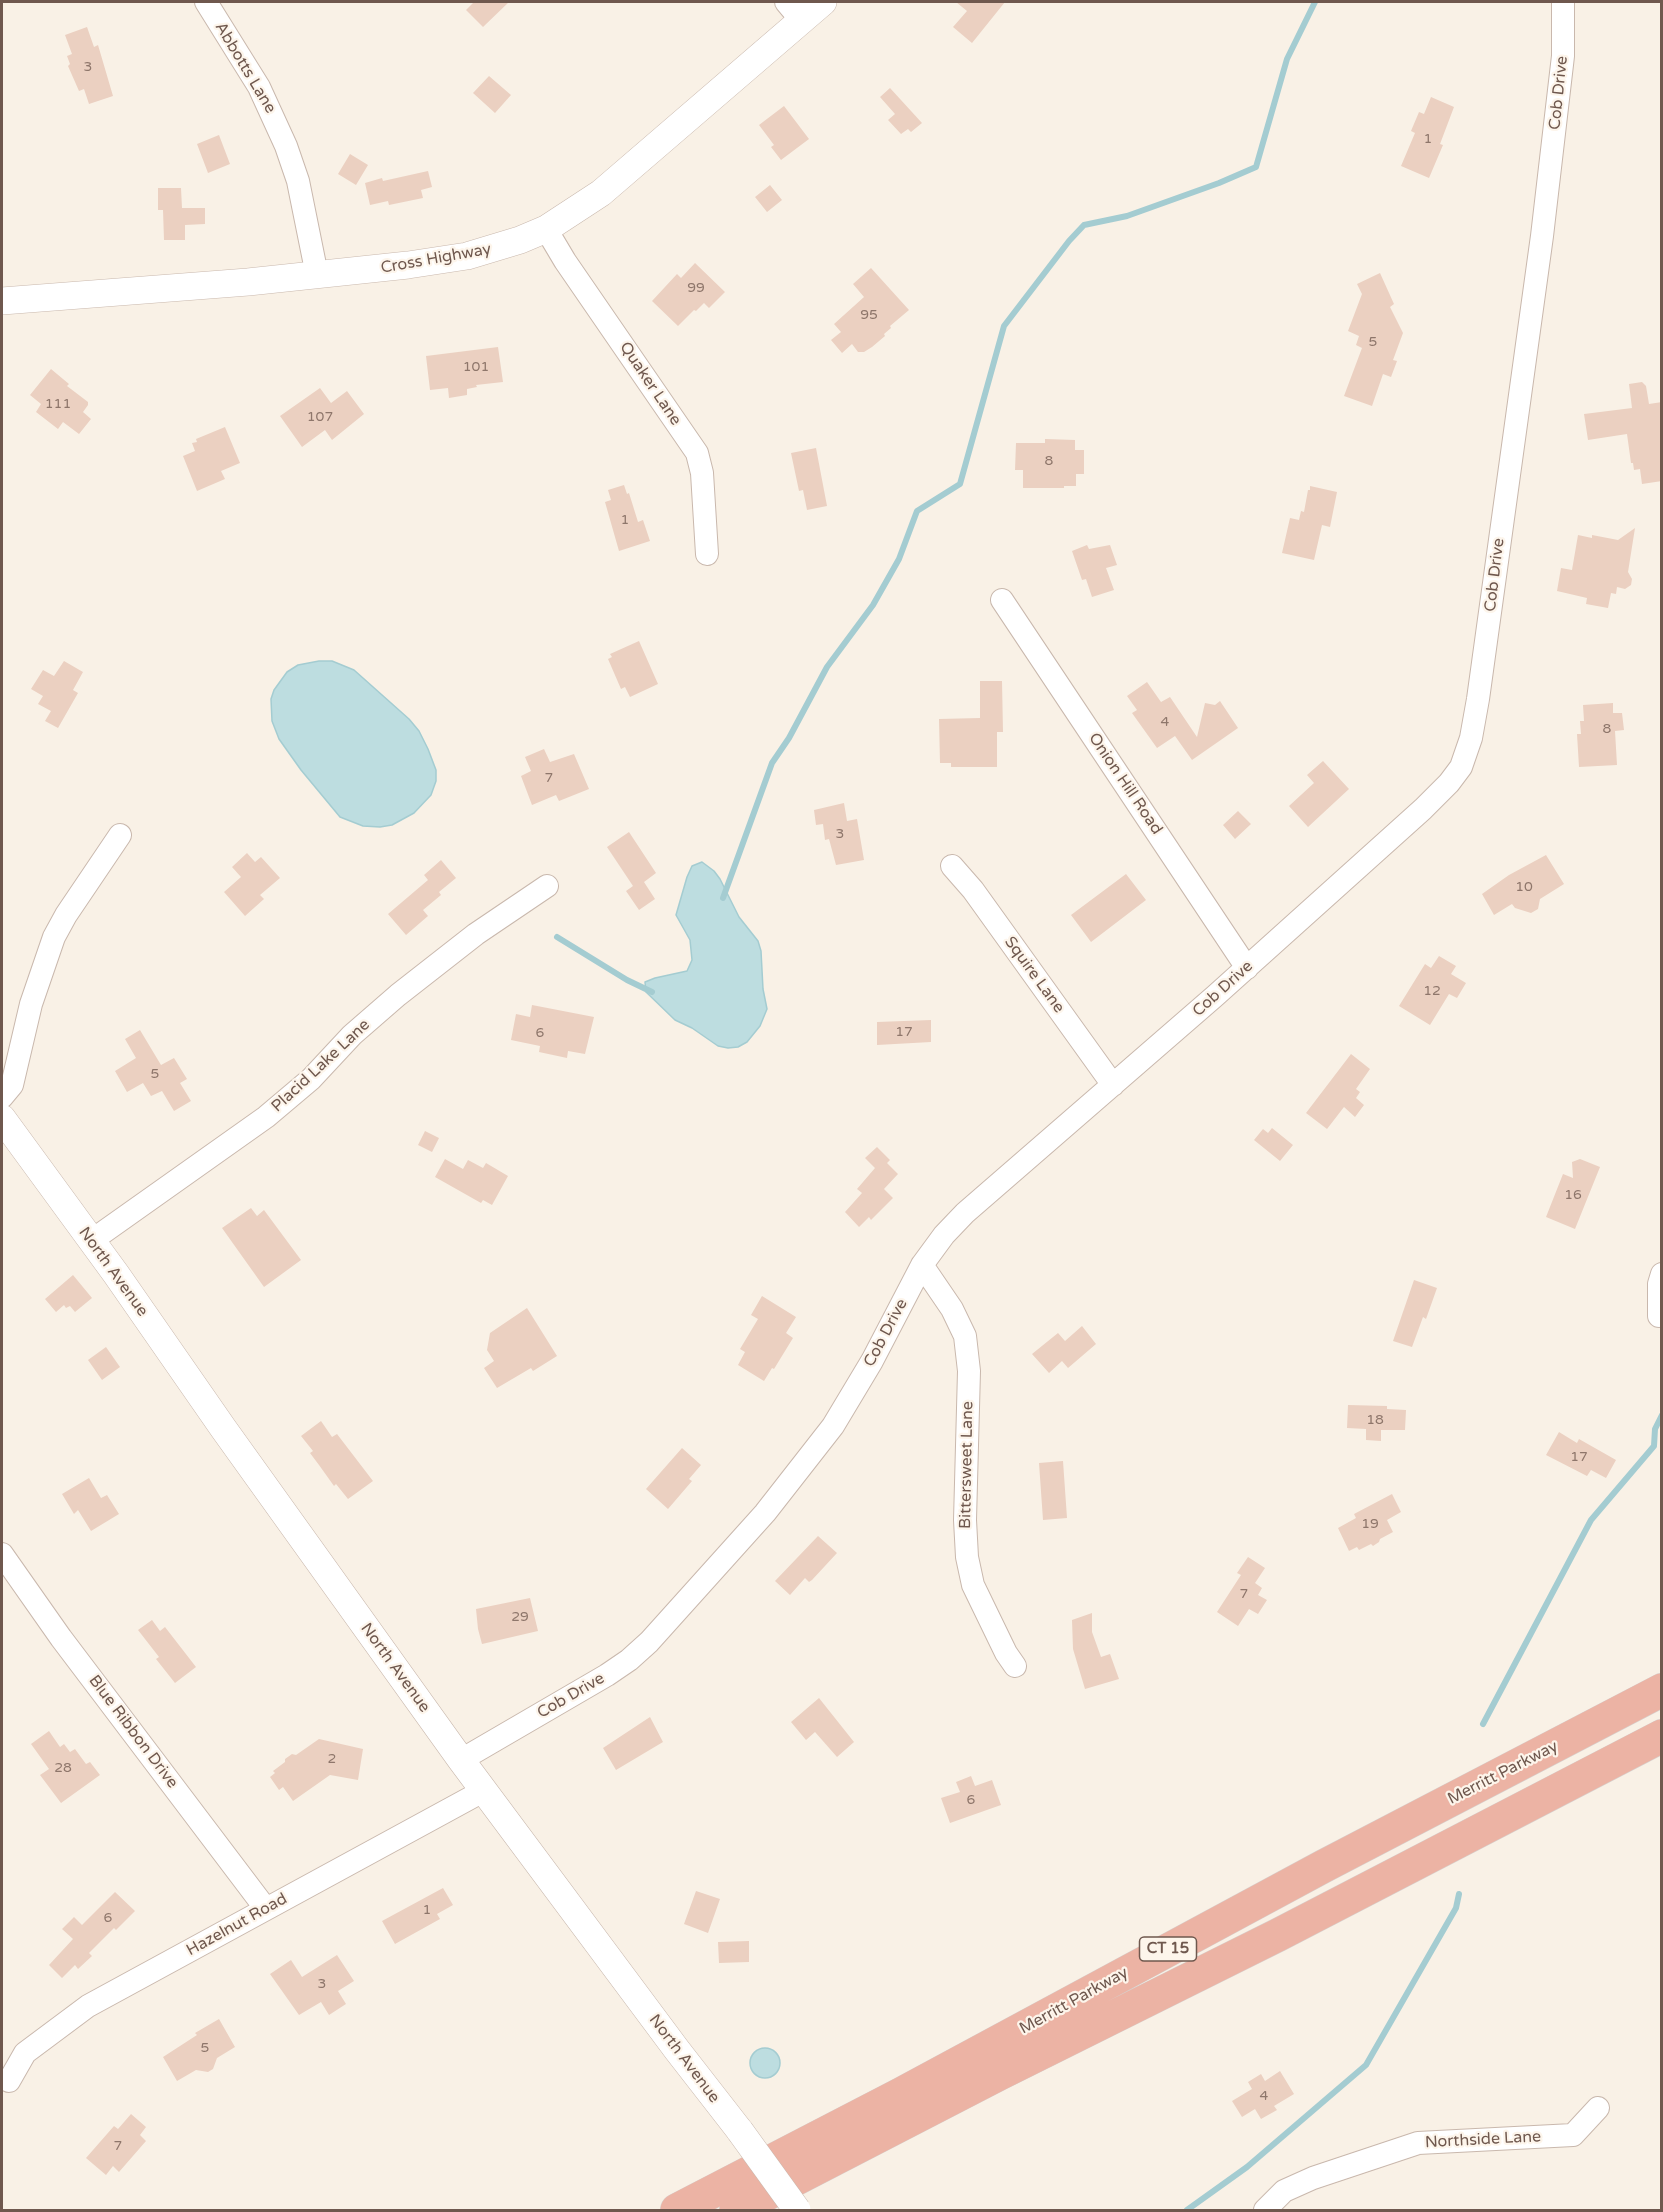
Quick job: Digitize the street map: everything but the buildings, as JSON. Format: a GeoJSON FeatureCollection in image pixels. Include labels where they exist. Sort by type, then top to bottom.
{"type":"FeatureCollection","features":[{"type":"Feature","properties":{"kind":"highway","name":"Merritt Parkway"},"geometry":{"type":"LineString","coordinates":[[677,2211],[901,2094],[1324,1866],[1662,1690]]}},
{"type":"Feature","properties":{"kind":"highway","name":"Merritt Parkway"},"geometry":{"type":"LineString","coordinates":[[736,2211],[999,2074],[1278,1935],[1662,1736]]}},
{"type":"Feature","properties":{"kind":"street","name":"Abbotts Lane"},"geometry":{"type":"LineString","coordinates":[[206,2],[260,87],[278,125],[298,182],[317,275]]}},
{"type":"Feature","properties":{"kind":"street","name":"Cross Highway"},"geometry":{"type":"LineString","coordinates":[[2,301],[408,266],[467,256],[506,246],[546,229],[578,210],[619,179],[793,11],[823,2]]}},
{"type":"Feature","properties":{"kind":"street","name":"Cob Drive"},"geometry":{"type":"LineString","coordinates":[[461,1760],[619,1667],[649,1642],[765,1514],[833,1426],[872,1361],[922,1265],[932,1249],[958,1220],[1247,968],[1439,794],[1461,767],[1468,748],[1478,699],[1544,225],[1563,56],[1563,2]]}},
{"type":"Feature","properties":{"kind":"street","name":"Quaker Lane"},"geometry":{"type":"LineString","coordinates":[[546,229],[565,261],[697,453],[702,473],[707,554]]}},
{"type":"Feature","properties":{"kind":"street","name":"Onion Hill Road"},"geometry":{"type":"LineString","coordinates":[[1002,600],[1247,968]]}},
{"type":"Feature","properties":{"kind":"street"},"geometry":{"type":"LineString","coordinates":[[2,1097],[12,1085],[31,1005],[54,937],[66,915],[120,835]]}},
{"type":"Feature","properties":{"kind":"street","name":"Squire Lane"},"geometry":{"type":"LineString","coordinates":[[952,866],[973,890],[1113,1085]]}},
{"type":"Feature","properties":{"kind":"street","name":"Placid Lake Lane"},"geometry":{"type":"LineString","coordinates":[[92,1241],[266,1117],[304,1085],[352,1035],[398,995],[476,934],[547,886]]}},
{"type":"Feature","properties":{"kind":"street","name":"North Avenue"},"geometry":{"type":"LineString","coordinates":[[2,1119],[92,1241],[483,1791],[797,2211]]}},
{"type":"Feature","properties":{"kind":"street","name":"Bittersweet Lane"},"geometry":{"type":"LineString","coordinates":[[922,1265],[952,1309],[965,1336],[969,1371],[965,1520],[967,1557],[973,1585],[1006,1653],[1015,1666]]}},
{"type":"Feature","properties":{"kind":"street"},"geometry":{"type":"LineString","coordinates":[[1659,1316],[1659,1284],[1662,1274]]}},
{"type":"Feature","properties":{"kind":"street","name":"Blue Ribbon Drive"},"geometry":{"type":"LineString","coordinates":[[2,1554],[61,1638],[266,1909]]}},
{"type":"Feature","properties":{"kind":"street","name":"Hazelnut Road"},"geometry":{"type":"LineString","coordinates":[[9,2081],[25,2053],[88,2006],[483,1791]]}},
{"type":"Feature","properties":{"kind":"street","name":"Northside Lane"},"geometry":{"type":"LineString","coordinates":[[1265,2211],[1284,2191],[1313,2178],[1418,2143],[1573,2135],[1598,2108]]}},
{"type":"Feature","properties":{"kind":"water"},"geometry":{"type":"Polygon","coordinates":[[[332,661],[354,670],[409,719],[419,731],[428,749],[436,770],[436,781],[431,795],[414,813],[392,825],[363,826],[340,817],[279,739],[272,721],[271,699],[274,690],[287,672],[298,665],[332,661]]]}},
{"type":"Feature","properties":{"kind":"water"},"geometry":{"type":"Polygon","coordinates":[[[702,862],[720,879],[739,917],[758,941],[761,951],[763,989],[767,1009],[760,1026],[747,1042],[738,1047],[718,1046],[692,1028],[675,1020],[646,992],[645,982],[687,971],[692,960],[690,940],[676,915],[692,866],[702,862]]]}},
{"type":"Feature","properties":{"kind":"water"},"geometry":{"type":"Polygon","coordinates":[[[765,2048],[776,2052],[780,2063],[776,2074],[765,2078],[754,2074],[750,2063],[754,2052],[765,2048]]]}},
{"type":"Feature","properties":{"kind":"waterway"},"geometry":{"type":"LineString","coordinates":[[723,898],[772,763],[789,738],[827,667],[873,605],[899,559],[917,511],[960,484],[1004,326],[1069,241],[1084,225],[1127,216],[1219,183],[1256,167],[1287,59],[1315,2]]}},
{"type":"Feature","properties":{"kind":"waterway"},"geometry":{"type":"LineString","coordinates":[[557,937],[627,980],[652,992]]}},
{"type":"Feature","properties":{"kind":"waterway"},"geometry":{"type":"LineString","coordinates":[[1483,1724],[1591,1520],[1654,1446],[1655,1429],[1662,1415]]}},
{"type":"Feature","properties":{"kind":"waterway"},"geometry":{"type":"LineString","coordinates":[[1187,2210],[1247,2167],[1366,2065],[1456,1908],[1459,1894]]}}]}
